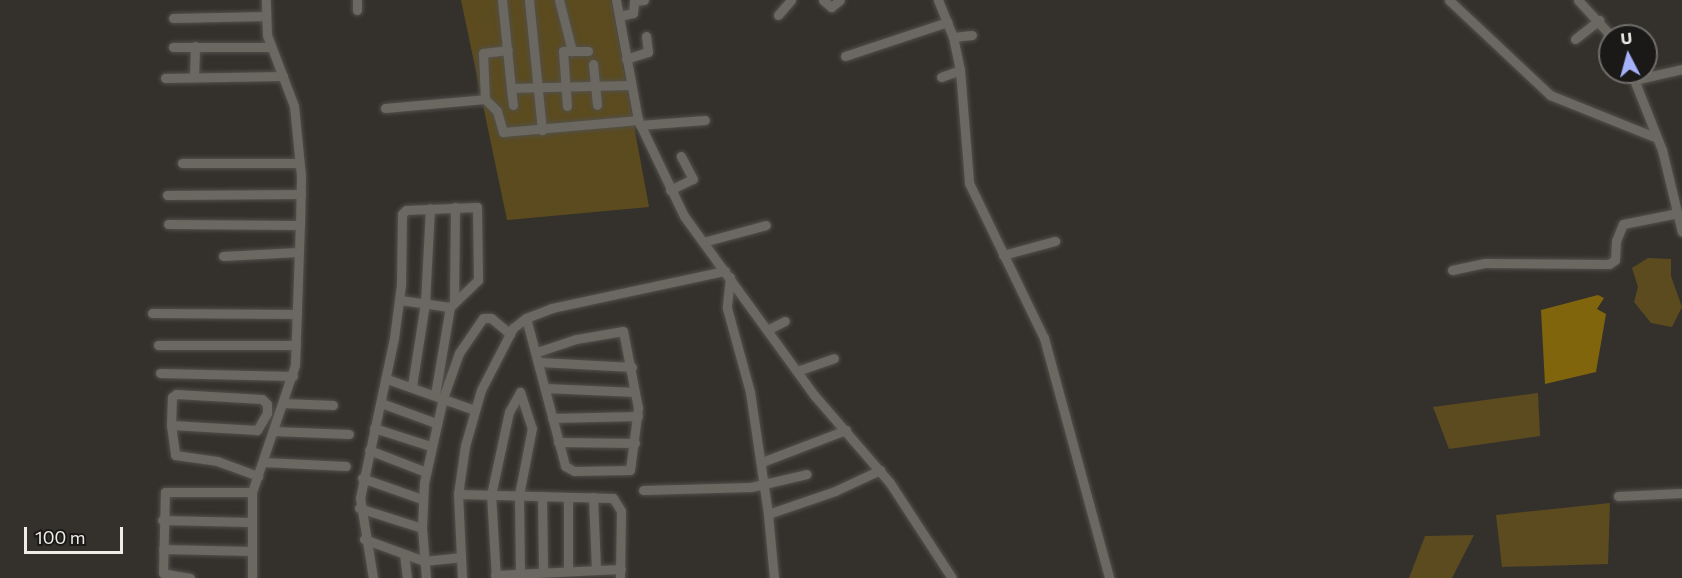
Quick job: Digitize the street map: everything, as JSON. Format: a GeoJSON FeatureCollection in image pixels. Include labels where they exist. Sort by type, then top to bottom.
{"type":"FeatureCollection","features":[{"type":"Feature","properties":{"kind":"street"},"geometry":{"type":"LineString","coordinates":[[252,578],[250,522],[252,492],[293,376],[301,194],[294,106],[270,47],[266,0]]}},
{"type":"Feature","properties":{"kind":"street"},"geometry":{"type":"LineString","coordinates":[[502,0],[513,105]]}},
{"type":"Feature","properties":{"kind":"street"},"geometry":{"type":"LineString","coordinates":[[529,0],[542,130]]}},
{"type":"Feature","properties":{"kind":"street"},"geometry":{"type":"LineString","coordinates":[[559,0],[572,51]]}},
{"type":"Feature","properties":{"kind":"street"},"geometry":{"type":"LineString","coordinates":[[616,0],[630,85],[639,122],[670,190],[703,242],[796,371],[880,470],[952,578]]}},
{"type":"Feature","properties":{"kind":"street"},"geometry":{"type":"LineString","coordinates":[[619,16],[633,13],[634,1],[644,0]]}},
{"type":"Feature","properties":{"kind":"street"},"geometry":{"type":"LineString","coordinates":[[778,15],[791,0]]}},
{"type":"Feature","properties":{"kind":"street"},"geometry":{"type":"LineString","coordinates":[[823,0],[831,7],[840,0]]}},
{"type":"Feature","properties":{"kind":"street"},"geometry":{"type":"LineString","coordinates":[[1578,0],[1602,24]]}},
{"type":"Feature","properties":{"kind":"street"},"geometry":{"type":"LineString","coordinates":[[937,1],[953,37],[960,70],[969,183],[1044,338],[1109,578]]}},
{"type":"Feature","properties":{"kind":"street"},"geometry":{"type":"LineString","coordinates":[[1454,2],[1550,95],[1657,138]]}},
{"type":"Feature","properties":{"kind":"street"},"geometry":{"type":"LineString","coordinates":[[173,18],[266,16]]}},
{"type":"Feature","properties":{"kind":"street"},"geometry":{"type":"LineString","coordinates":[[1575,39],[1599,20]]}},
{"type":"Feature","properties":{"kind":"street"},"geometry":{"type":"LineString","coordinates":[[845,56],[947,22]]}},
{"type":"Feature","properties":{"kind":"street"},"geometry":{"type":"LineString","coordinates":[[953,37],[972,35]]}},
{"type":"Feature","properties":{"kind":"street"},"geometry":{"type":"LineString","coordinates":[[626,58],[648,52],[646,36]]}},
{"type":"Feature","properties":{"kind":"street"},"geometry":{"type":"LineString","coordinates":[[194,77],[195,46]]}},
{"type":"Feature","properties":{"kind":"street"},"geometry":{"type":"LineString","coordinates":[[173,47],[270,47]]}},
{"type":"Feature","properties":{"kind":"street"},"geometry":{"type":"LineString","coordinates":[[508,50],[483,53],[485,99],[497,111],[503,132],[639,122],[705,120]]}},
{"type":"Feature","properties":{"kind":"street"},"geometry":{"type":"LineString","coordinates":[[567,106],[563,51],[588,51]]}},
{"type":"Feature","properties":{"kind":"street"},"geometry":{"type":"LineString","coordinates":[[593,64],[597,105]]}},
{"type":"Feature","properties":{"kind":"street"},"geometry":{"type":"LineString","coordinates":[[1658,72],[1682,69]]}},
{"type":"Feature","properties":{"kind":"street"},"geometry":{"type":"LineString","coordinates":[[941,77],[960,70]]}},
{"type":"Feature","properties":{"kind":"street"},"geometry":{"type":"LineString","coordinates":[[165,78],[283,76]]}},
{"type":"Feature","properties":{"kind":"street"},"geometry":{"type":"LineString","coordinates":[[1636,84],[1657,138],[1682,232]]}},
{"type":"Feature","properties":{"kind":"street"},"geometry":{"type":"LineString","coordinates":[[511,88],[630,85]]}},
{"type":"Feature","properties":{"kind":"street"},"geometry":{"type":"LineString","coordinates":[[385,108],[485,99]]}},
{"type":"Feature","properties":{"kind":"street"},"geometry":{"type":"LineString","coordinates":[[670,190],[693,179],[681,156]]}},
{"type":"Feature","properties":{"kind":"street"},"geometry":{"type":"LineString","coordinates":[[182,163],[299,163]]}},
{"type":"Feature","properties":{"kind":"street"},"geometry":{"type":"LineString","coordinates":[[167,195],[301,194]]}},
{"type":"Feature","properties":{"kind":"street"},"geometry":{"type":"LineString","coordinates":[[426,578],[422,500],[436,423],[452,305],[455,207]]}},
{"type":"Feature","properties":{"kind":"street"},"geometry":{"type":"LineString","coordinates":[[373,578],[359,508],[362,478],[387,379],[400,300],[402,213],[430,208],[479,207],[478,280],[452,305],[400,300]]}},
{"type":"Feature","properties":{"kind":"street"},"geometry":{"type":"LineString","coordinates":[[412,386],[425,303],[430,208]]}},
{"type":"Feature","properties":{"kind":"street"},"geometry":{"type":"LineString","coordinates":[[1452,270],[1485,263],[1609,264],[1615,260],[1623,224],[1680,218]]}},
{"type":"Feature","properties":{"kind":"street"},"geometry":{"type":"LineString","coordinates":[[168,224],[300,225]]}},
{"type":"Feature","properties":{"kind":"street"},"geometry":{"type":"LineString","coordinates":[[703,242],[766,225]]}},
{"type":"Feature","properties":{"kind":"street"},"geometry":{"type":"LineString","coordinates":[[1003,255],[1055,241]]}},
{"type":"Feature","properties":{"kind":"street"},"geometry":{"type":"LineString","coordinates":[[223,256],[298,252]]}},
{"type":"Feature","properties":{"kind":"street"},"geometry":{"type":"LineString","coordinates":[[462,578],[458,494],[474,410],[510,334],[526,318],[574,303],[727,274]]}},
{"type":"Feature","properties":{"kind":"street"},"geometry":{"type":"LineString","coordinates":[[727,274],[727,308],[745,365],[762,462],[774,578]]}},
{"type":"Feature","properties":{"kind":"street"},"geometry":{"type":"LineString","coordinates":[[152,313],[297,314]]}},
{"type":"Feature","properties":{"kind":"street"},"geometry":{"type":"LineString","coordinates":[[439,396],[459,353],[483,318],[491,318],[510,334]]}},
{"type":"Feature","properties":{"kind":"street"},"geometry":{"type":"LineString","coordinates":[[526,318],[540,362],[565,466],[573,471],[630,470],[636,443],[638,416],[625,333],[620,330],[537,352]]}},
{"type":"Feature","properties":{"kind":"street"},"geometry":{"type":"LineString","coordinates":[[768,330],[785,321]]}},
{"type":"Feature","properties":{"kind":"street"},"geometry":{"type":"LineString","coordinates":[[158,345],[296,345]]}},
{"type":"Feature","properties":{"kind":"street"},"geometry":{"type":"LineString","coordinates":[[796,371],[834,358]]}},
{"type":"Feature","properties":{"kind":"street"},"geometry":{"type":"LineString","coordinates":[[540,362],[632,367]]}},
{"type":"Feature","properties":{"kind":"street"},"geometry":{"type":"LineString","coordinates":[[160,374],[293,376]]}},
{"type":"Feature","properties":{"kind":"street"},"geometry":{"type":"LineString","coordinates":[[387,379],[474,410]]}},
{"type":"Feature","properties":{"kind":"street"},"geometry":{"type":"LineString","coordinates":[[545,388],[635,392]]}},
{"type":"Feature","properties":{"kind":"street"},"geometry":{"type":"LineString","coordinates":[[458,494],[492,495],[519,495],[542,496],[568,496],[613,498],[620,506],[620,573],[596,570],[496,577],[492,495],[509,412],[520,392],[532,428],[519,495],[520,574]]}},
{"type":"Feature","properties":{"kind":"street"},"geometry":{"type":"LineString","coordinates":[[171,425],[257,430],[267,413],[267,404],[262,399],[176,394],[171,425],[175,455],[217,461],[258,476]]}},
{"type":"Feature","properties":{"kind":"street"},"geometry":{"type":"LineString","coordinates":[[283,403],[333,405]]}},
{"type":"Feature","properties":{"kind":"street"},"geometry":{"type":"LineString","coordinates":[[381,403],[436,423]]}},
{"type":"Feature","properties":{"kind":"street"},"geometry":{"type":"LineString","coordinates":[[552,418],[638,416]]}},
{"type":"Feature","properties":{"kind":"street"},"geometry":{"type":"LineString","coordinates":[[374,428],[430,446]]}},
{"type":"Feature","properties":{"kind":"street"},"geometry":{"type":"LineString","coordinates":[[762,462],[846,430]]}},
{"type":"Feature","properties":{"kind":"street"},"geometry":{"type":"LineString","coordinates":[[274,431],[349,434]]}},
{"type":"Feature","properties":{"kind":"street"},"geometry":{"type":"LineString","coordinates":[[558,442],[636,443]]}},
{"type":"Feature","properties":{"kind":"street"},"geometry":{"type":"LineString","coordinates":[[369,450],[426,472]]}},
{"type":"Feature","properties":{"kind":"street"},"geometry":{"type":"LineString","coordinates":[[263,462],[346,466]]}},
{"type":"Feature","properties":{"kind":"street"},"geometry":{"type":"LineString","coordinates":[[768,514],[835,491],[880,470]]}},
{"type":"Feature","properties":{"kind":"street"},"geometry":{"type":"LineString","coordinates":[[643,490],[764,485],[807,474]]}},
{"type":"Feature","properties":{"kind":"street"},"geometry":{"type":"LineString","coordinates":[[362,478],[422,500]]}},
{"type":"Feature","properties":{"kind":"street"},"geometry":{"type":"LineString","coordinates":[[190,578],[165,575],[162,520],[166,490],[252,492]]}},
{"type":"Feature","properties":{"kind":"street"},"geometry":{"type":"LineString","coordinates":[[1618,495],[1682,493]]}},
{"type":"Feature","properties":{"kind":"street"},"geometry":{"type":"LineString","coordinates":[[540,574],[542,496]]}},
{"type":"Feature","properties":{"kind":"street"},"geometry":{"type":"LineString","coordinates":[[562,573],[568,496]]}},
{"type":"Feature","properties":{"kind":"street"},"geometry":{"type":"LineString","coordinates":[[593,497],[596,570]]}},
{"type":"Feature","properties":{"kind":"street"},"geometry":{"type":"LineString","coordinates":[[359,508],[422,528]]}},
{"type":"Feature","properties":{"kind":"street"},"geometry":{"type":"LineString","coordinates":[[162,520],[250,522]]}},
{"type":"Feature","properties":{"kind":"street"},"geometry":{"type":"LineString","coordinates":[[364,539],[424,561],[460,557]]}},
{"type":"Feature","properties":{"kind":"street"},"geometry":{"type":"LineString","coordinates":[[163,549],[252,551]]}},
{"type":"Feature","properties":{"kind":"street"},"geometry":{"type":"LineString","coordinates":[[404,554],[407,578]]}},
{"type":"Feature","properties":{"kind":"shaded area"},"geometry":{"type":"Polygon","coordinates":[[[461,0],[611,0],[649,207],[507,220],[461,0]]]}},
{"type":"Feature","properties":{"kind":"shaded area"},"geometry":{"type":"Polygon","coordinates":[[[1648,258],[1671,259],[1671,276],[1682,307],[1672,327],[1651,323],[1634,302],[1638,287],[1632,268],[1648,258]]]}},
{"type":"Feature","properties":{"kind":"shaded area"},"geometry":{"type":"Polygon","coordinates":[[[1598,295],[1604,298],[1597,309],[1606,314],[1596,372],[1545,384],[1541,310],[1598,295]]]}},
{"type":"Feature","properties":{"kind":"shaded area"},"geometry":{"type":"Polygon","coordinates":[[[1538,393],[1540,436],[1449,449],[1433,407],[1538,393]]]}},
{"type":"Feature","properties":{"kind":"shaded area"},"geometry":{"type":"Polygon","coordinates":[[[1610,503],[1608,564],[1502,567],[1496,515],[1610,503]]]}},
{"type":"Feature","properties":{"kind":"shaded area"},"geometry":{"type":"Polygon","coordinates":[[[1474,535],[1452,578],[1409,578],[1425,536],[1474,535]]]}}]}
